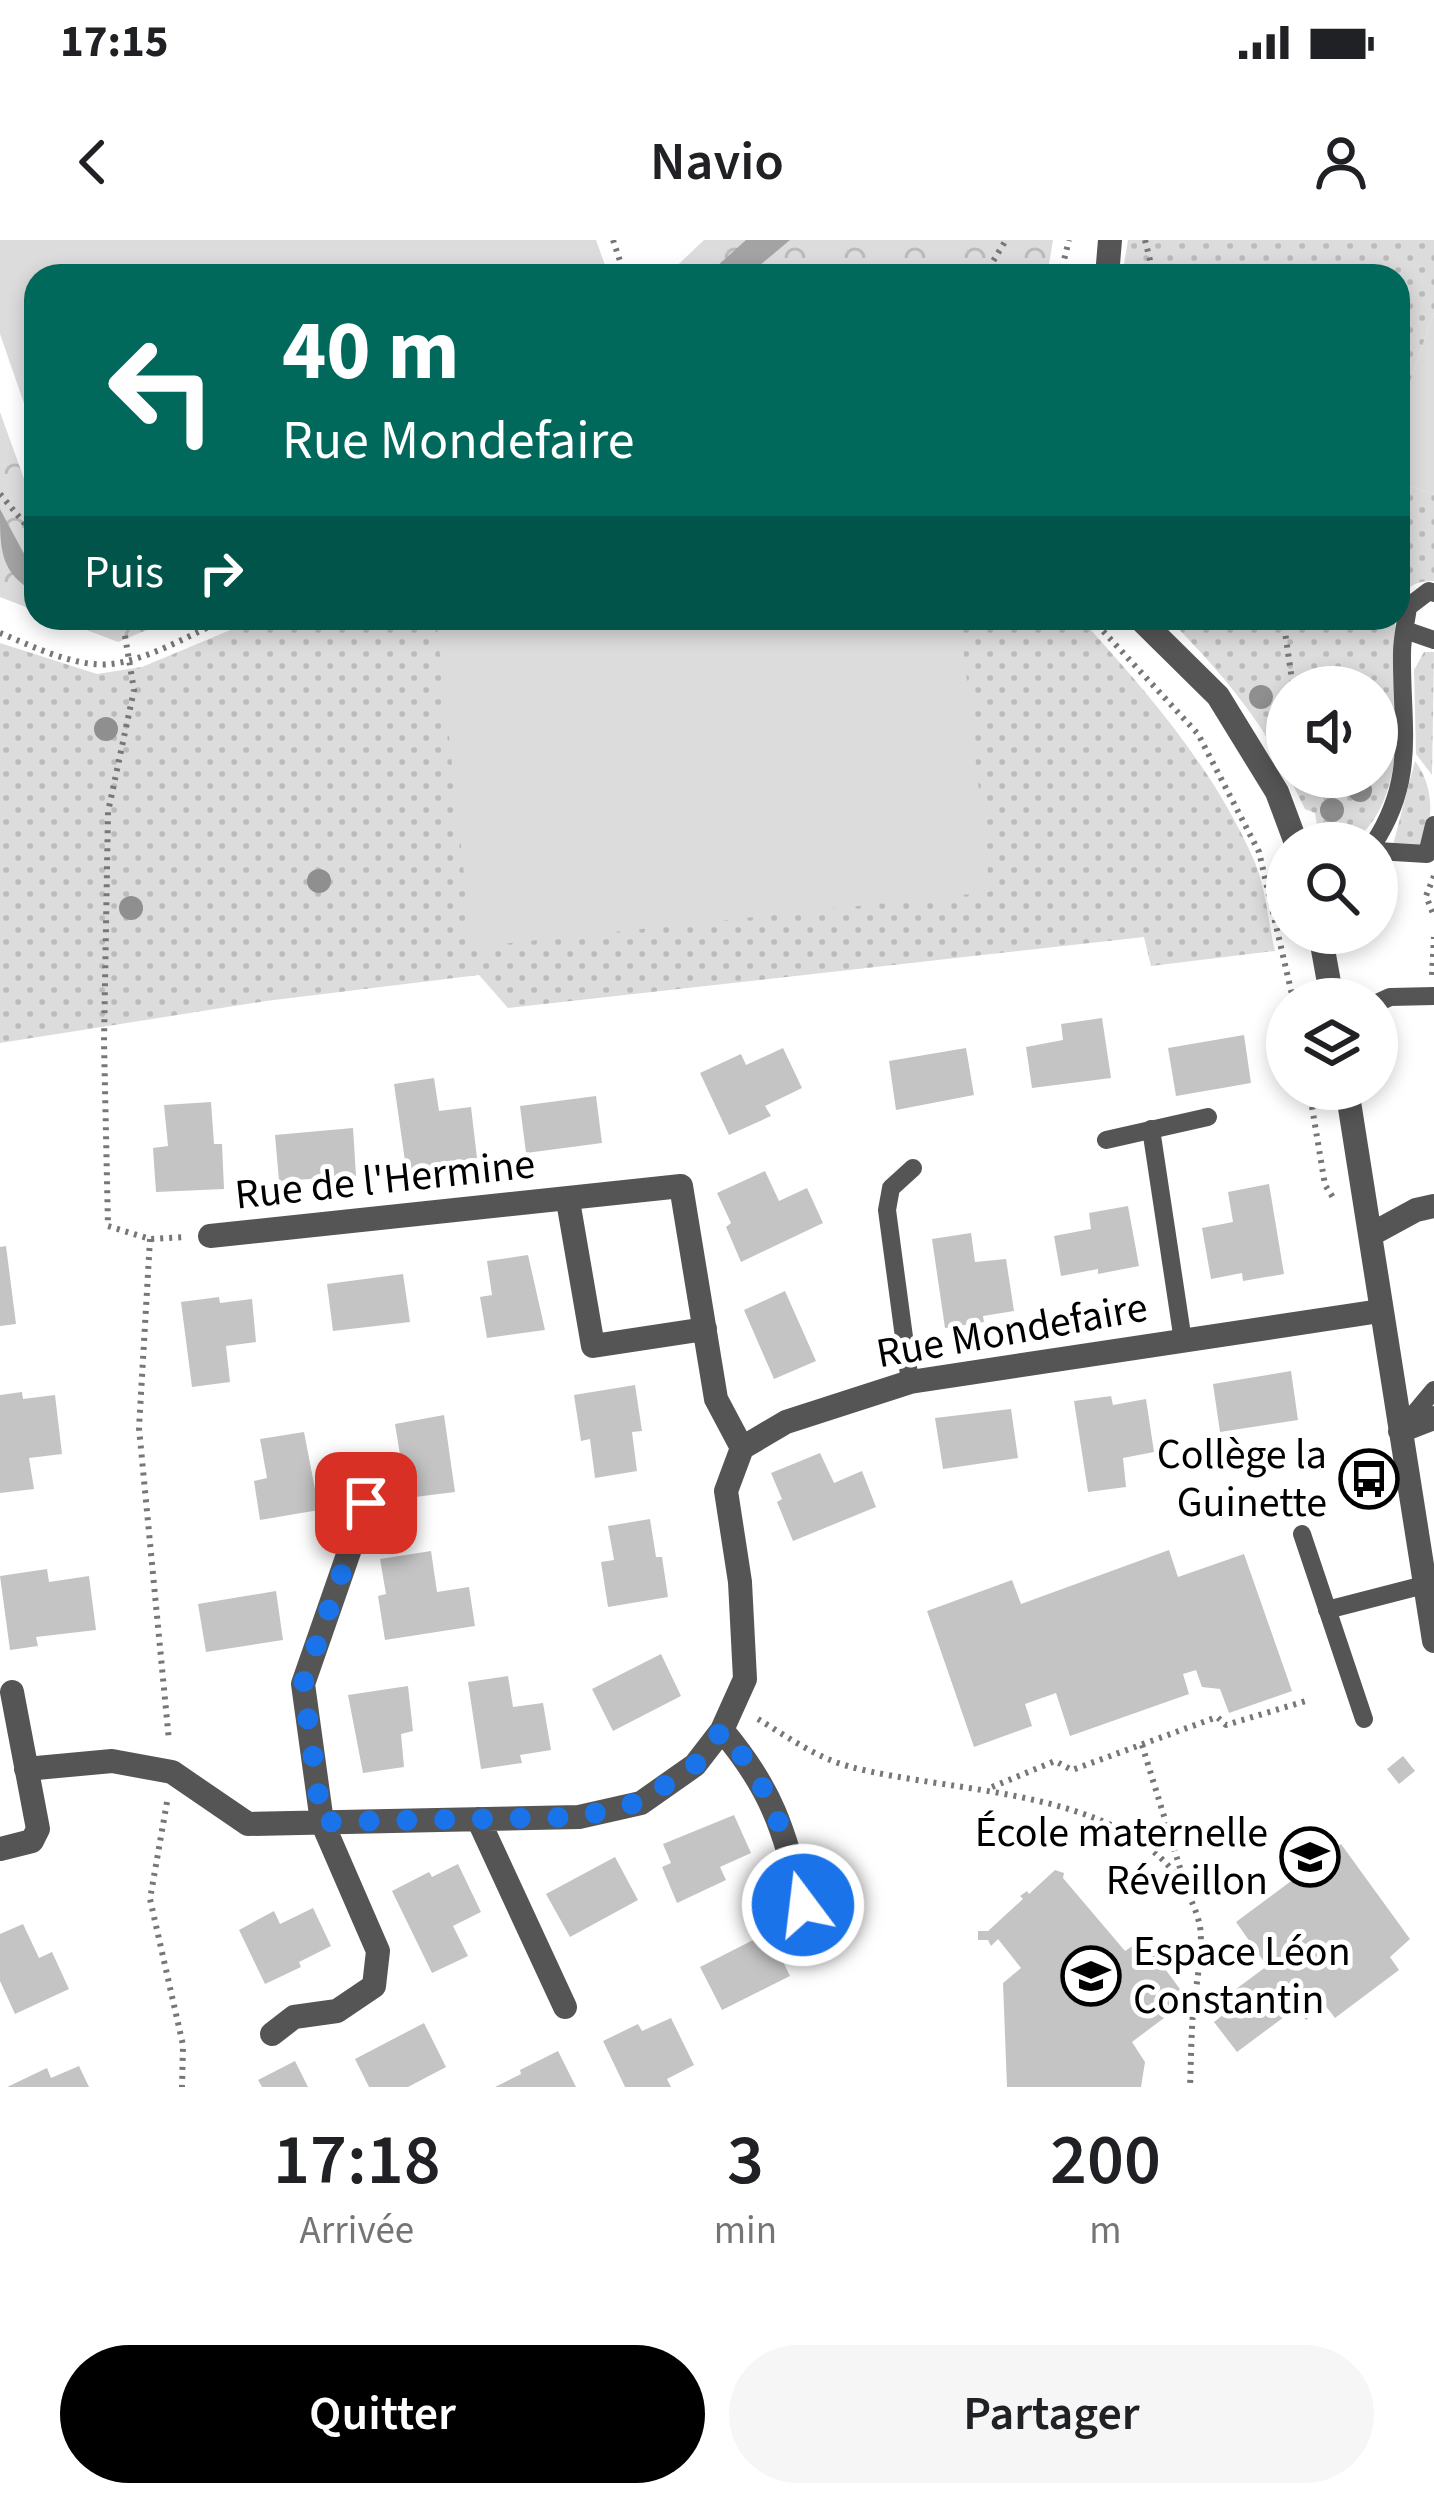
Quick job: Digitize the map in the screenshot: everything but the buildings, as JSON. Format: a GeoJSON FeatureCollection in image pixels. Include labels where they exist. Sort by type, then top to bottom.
{"type":"FeatureCollection","features":[{"type":"Feature","properties":{"kind":"street"},"geometry":{"type":"LineString","coordinates":[[1150,630],[1218,696],[1277,792],[1288,822]]}},
{"type":"Feature","properties":{"kind":"street"},"geometry":{"type":"LineString","coordinates":[[1350,1110],[1434,1641]]}},
{"type":"Feature","properties":{"kind":"street","name":"Rue de l'Hermine"},"geometry":{"type":"LineString","coordinates":[[210,1236],[681,1186],[716,1399],[742,1448]]}},
{"type":"Feature","properties":{"kind":"street","name":"Rue de l'Hermine"},"geometry":{"type":"LineString","coordinates":[[568,1201],[592,1346],[705,1329]]}},
{"type":"Feature","properties":{"kind":"street"},"geometry":{"type":"LineString","coordinates":[[1370,1235],[1416,1210],[1434,1206]]}},
{"type":"Feature","properties":{"kind":"street","name":"Rue Mondefaire"},"geometry":{"type":"LineString","coordinates":[[742,1448],[787,1422],[910,1382],[1380,1311]]}},
{"type":"Feature","properties":{"kind":"street"},"geometry":{"type":"LineString","coordinates":[[1400,1431],[1434,1418]]}},
{"type":"Feature","properties":{"kind":"street"},"geometry":{"type":"LineString","coordinates":[[26,1769],[112,1761],[172,1772],[248,1823],[579,1817],[640,1802],[695,1765],[722,1730],[745,1679],[740,1582],[726,1491],[731,1467],[742,1448]]}},
{"type":"Feature","properties":{"kind":"street"},"geometry":{"type":"LineString","coordinates":[[272,2034],[294,2017],[338,2012],[374,1986],[378,1951],[322,1822],[303,1684],[366,1503]]}},
{"type":"Feature","properties":{"kind":"street"},"geometry":{"type":"LineString","coordinates":[[0,1849],[32,1841],[38,1829],[12,1692]]}},
{"type":"Feature","properties":{"kind":"street"},"geometry":{"type":"LineString","coordinates":[[722,1730],[749,1762],[779,1816],[803,1905]]}},
{"type":"Feature","properties":{"kind":"street"},"geometry":{"type":"LineString","coordinates":[[478,1819],[566,2007]]}},
{"type":"Feature","properties":{"kind":"lane"},"geometry":{"type":"LineString","coordinates":[[1388,822],[1405,771],[1405,630],[1434,640]]}},
{"type":"Feature","properties":{"kind":"lane"},"geometry":{"type":"LineString","coordinates":[[1398,850],[1427,854],[1434,825]]}},
{"type":"Feature","properties":{"kind":"lane"},"geometry":{"type":"LineString","coordinates":[[1398,998],[1433,996]]}},
{"type":"Feature","properties":{"kind":"lane"},"geometry":{"type":"LineString","coordinates":[[1106,1139],[1208,1117]]}},
{"type":"Feature","properties":{"kind":"lane"},"geometry":{"type":"LineString","coordinates":[[1151,1129],[1183,1341]]}},
{"type":"Feature","properties":{"kind":"lane"},"geometry":{"type":"LineString","coordinates":[[910,1382],[887,1210],[891,1188],[913,1168]]}},
{"type":"Feature","properties":{"kind":"lane"},"geometry":{"type":"LineString","coordinates":[[1400,1431],[1434,1390]]}},
{"type":"Feature","properties":{"kind":"lane"},"geometry":{"type":"LineString","coordinates":[[1302,1534],[1364,1719]]}},
{"type":"Feature","properties":{"kind":"lane"},"geometry":{"type":"LineString","coordinates":[[1327,1610],[1424,1585]]}},
{"type":"Feature","properties":{"kind":"path"},"geometry":{"type":"LineString","coordinates":[[0,494],[24,522]]}},
{"type":"Feature","properties":{"kind":"path"},"geometry":{"type":"LineString","coordinates":[[123,630],[134,690],[108,812],[104,1042],[108,1226],[150,1239],[210,1236]]}},
{"type":"Feature","properties":{"kind":"path"},"geometry":{"type":"LineString","coordinates":[[0,633],[94,664],[131,659],[199,630]]}},
{"type":"Feature","properties":{"kind":"path"},"geometry":{"type":"LineString","coordinates":[[1102,630],[1198,734],[1259,852],[1288,978]]}},
{"type":"Feature","properties":{"kind":"path"},"geometry":{"type":"LineString","coordinates":[[1285,630],[1290,666]]}},
{"type":"Feature","properties":{"kind":"path"},"geometry":{"type":"LineString","coordinates":[[1434,876],[1426,896],[1434,916]]}},
{"type":"Feature","properties":{"kind":"path"},"geometry":{"type":"LineString","coordinates":[[1433,996],[1434,937]]}},
{"type":"Feature","properties":{"kind":"path"},"geometry":{"type":"LineString","coordinates":[[150,1239],[139,1428],[172,1772],[150,1899],[183,2045],[182,2087]]}},
{"type":"Feature","properties":{"kind":"path"},"geometry":{"type":"LineString","coordinates":[[989,1789],[1055,1761],[1072,1770],[1217,1718],[1226,1725],[1309,1700]]}},
{"type":"Feature","properties":{"kind":"path"},"geometry":{"type":"LineString","coordinates":[[735,1706],[844,1765],[989,1789],[1064,1807],[1120,1831],[1164,1860],[1182,1883],[1201,1925],[1190,2087]]}},
{"type":"Feature","properties":{"kind":"path"},"geometry":{"type":"LineString","coordinates":[[1142,1744],[1191,1904]]}},
{"type":"Feature","properties":{"kind":"green space"},"geometry":{"type":"Polygon","coordinates":[[[0,240],[596,240],[605,264],[24,264],[24,403],[0,334],[0,240]]]}},
{"type":"Feature","properties":{"kind":"green space"},"geometry":{"type":"Polygon","coordinates":[[[704,240],[1053,240],[1049,264],[679,264],[704,240]]]}},
{"type":"Feature","properties":{"kind":"green space"},"geometry":{"type":"Polygon","coordinates":[[[1128,240],[1434,240],[1434,312],[1410,383],[1410,264],[1124,264],[1128,240]]]}},
{"type":"Feature","properties":{"kind":"green space"},"geometry":{"type":"Polygon","coordinates":[[[1434,312],[1434,494],[1410,486],[1410,383],[1434,312]]]}},
{"type":"Feature","properties":{"kind":"green space"},"geometry":{"type":"Polygon","coordinates":[[[0,412],[24,479],[24,606],[0,597],[0,412]]]}},
{"type":"Feature","properties":{"kind":"green space"},"geometry":{"type":"Polygon","coordinates":[[[1410,486],[1434,494],[1434,581],[1410,588],[1410,486]]]}},
{"type":"Feature","properties":{"kind":"green space"},"geometry":{"type":"Polygon","coordinates":[[[86,630],[147,630],[118,642],[86,630]]]}},
{"type":"Feature","properties":{"kind":"green space"},"geometry":{"type":"Polygon","coordinates":[[[230,630],[1090,630],[1199,762],[1238,826],[1264,893],[1266,952],[1151,966],[1144,937],[508,1008],[479,975],[266,1001],[0,1043],[0,643],[97,674],[142,667],[230,630]]]}},
{"type":"Feature","properties":{"kind":"green space"},"geometry":{"type":"Polygon","coordinates":[[[437,630],[961,630],[990,892],[472,947],[437,630]]]}},
{"type":"Feature","properties":{"kind":"green space"},"geometry":{"type":"Polygon","coordinates":[[[1179,630],[1395,630],[1397,666],[1266,666],[1266,737],[1234,691],[1179,630]]]}},
{"type":"Feature","properties":{"kind":"green space"},"geometry":{"type":"Polygon","coordinates":[[[1424,652],[1434,652],[1432,775],[1416,754],[1414,670],[1424,652]]]}},
{"type":"Feature","properties":{"kind":"green space"},"geometry":{"type":"Polygon","coordinates":[[[1415,761],[1426,781],[1430,803],[1422,848],[1398,846],[1398,826],[1415,761]]]}},
{"type":"Feature","properties":{"kind":"green space"},"geometry":{"type":"Polygon","coordinates":[[[1300,798],[1385,798],[1372,822],[1316,822],[1315,813],[1305,809],[1300,798]]]}},
{"type":"Feature","properties":{"kind":"shaded area"},"geometry":{"type":"Polygon","coordinates":[[[746,240],[790,240],[761,264],[719,264],[746,240]]]}},
{"type":"Feature","properties":{"kind":"shaded area"},"geometry":{"type":"Polygon","coordinates":[[[0,509],[24,553],[24,585],[4,559],[0,509]]]}},
{"type":"Feature","properties":{"kind":"place","name":"Collège la Guinette"},"geometry":{"type":"Point","coordinates":[1369,1479]}},
{"type":"Feature","properties":{"kind":"place","name":"École maternelle Réveillon"},"geometry":{"type":"Point","coordinates":[1310,1857]}},
{"type":"Feature","properties":{"kind":"place","name":"Espace Léon Constantin"},"geometry":{"type":"Point","coordinates":[1091,1976]}},
{"type":"Feature","properties":{"kind":"route"},"geometry":{"type":"LineString","coordinates":[[366,1503],[303,1684],[322,1822],[579,1817],[640,1802],[695,1765],[722,1730],[749,1762],[779,1816],[803,1905]]}}]}
